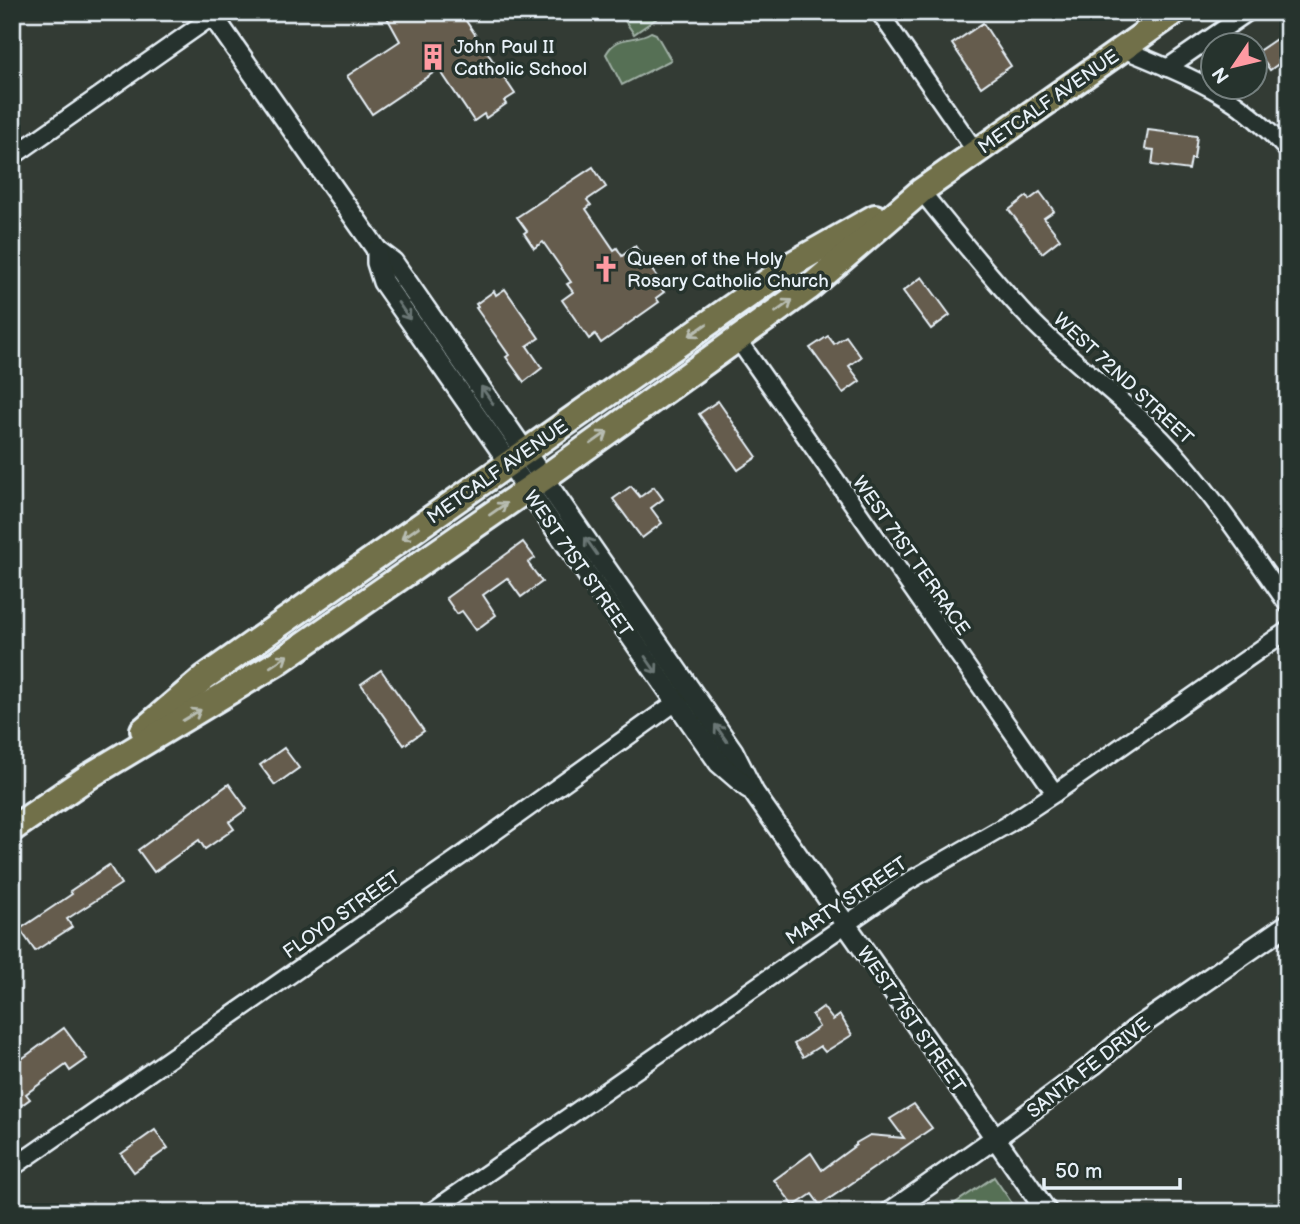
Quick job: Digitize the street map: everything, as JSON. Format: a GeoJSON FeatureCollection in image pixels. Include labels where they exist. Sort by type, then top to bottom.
{"type":"FeatureCollection","features":[{"type":"Feature","properties":{"kind":"main road","name":"METCALF AVENUE"},"geometry":{"type":"LineString","coordinates":[[12,829],[91,775],[276,663],[535,484],[810,287],[921,191],[1175,12]]}},
{"type":"Feature","properties":{"kind":"main road","name":"METCALF AVENUE"},"geometry":{"type":"LineString","coordinates":[[91,775],[205,677],[517,457],[794,263],[921,191]]}},
{"type":"Feature","properties":{"kind":"street"},"geometry":{"type":"LineString","coordinates":[[879,12],[976,152]]}},
{"type":"Feature","properties":{"kind":"street"},"geometry":{"type":"LineString","coordinates":[[1167,68],[1248,12]]}},
{"type":"Feature","properties":{"kind":"street"},"geometry":{"type":"LineString","coordinates":[[12,157],[211,14]]}},
{"type":"Feature","properties":{"kind":"street","name":"WEST 71ST STREET"},"geometry":{"type":"LineString","coordinates":[[211,14],[377,250],[393,262],[535,484],[684,697],[733,751],[754,793],[1047,1212]]}},
{"type":"Feature","properties":{"kind":"street"},"geometry":{"type":"LineString","coordinates":[[1123,49],[1233,102],[1263,125],[1288,150]]}},
{"type":"Feature","properties":{"kind":"street","name":"WEST 72ND STREET"},"geometry":{"type":"LineString","coordinates":[[921,191],[1029,318],[1150,426],[1180,458],[1219,506],[1288,605]]}},
{"type":"Feature","properties":{"kind":"street","name":"WEST 71ST TERRACE"},"geometry":{"type":"LineString","coordinates":[[737,340],[1055,793]]}},
{"type":"Feature","properties":{"kind":"street","name":"MARTY STREET"},"geometry":{"type":"LineString","coordinates":[[431,1212],[845,924],[907,882],[1008,824],[1055,793],[1288,630]]}},
{"type":"Feature","properties":{"kind":"street","name":"FLOYD STREET"},"geometry":{"type":"LineString","coordinates":[[12,1168],[461,856],[684,697]]}},
{"type":"Feature","properties":{"kind":"street","name":"SANTA FE DRIVE"},"geometry":{"type":"LineString","coordinates":[[891,1212],[1093,1065],[1134,1030],[1288,925]]}},
{"type":"Feature","properties":{"kind":"green space"},"geometry":{"type":"Polygon","coordinates":[[[619,12],[666,12],[634,34],[619,12]]]}},
{"type":"Feature","properties":{"kind":"green space"},"geometry":{"type":"Polygon","coordinates":[[[651,32],[656,34],[671,60],[622,85],[606,54],[616,43],[651,32]]]}},
{"type":"Feature","properties":{"kind":"green space"},"geometry":{"type":"Polygon","coordinates":[[[994,1177],[1018,1212],[942,1212],[994,1177]]]}},
{"type":"Feature","properties":{"kind":"building","name":"John Paul II Catholic School"},"geometry":{"type":"Polygon","coordinates":[[[384,12],[460,12],[515,94],[486,118],[484,114],[474,121],[439,69],[372,114],[347,76],[400,41],[384,12]]]}},
{"type":"Feature","properties":{"kind":"building"},"geometry":{"type":"Polygon","coordinates":[[[983,23],[1011,66],[981,87],[952,44],[983,23]]]}},
{"type":"Feature","properties":{"kind":"building"},"geometry":{"type":"Polygon","coordinates":[[[1288,31],[1288,57],[1270,70],[1268,67],[1268,45],[1288,31]]]}},
{"type":"Feature","properties":{"kind":"building"},"geometry":{"type":"Polygon","coordinates":[[[1148,130],[1197,136],[1194,159],[1191,159],[1189,170],[1152,165],[1154,150],[1145,149],[1148,130]]]}},
{"type":"Feature","properties":{"kind":"building","name":"Queen of the Holy Rosary Catholic Church"},"geometry":{"type":"Polygon","coordinates":[[[593,167],[606,187],[587,200],[591,205],[586,209],[614,250],[617,248],[622,256],[635,246],[662,284],[659,286],[664,292],[656,298],[659,302],[601,343],[595,334],[589,339],[562,300],[573,292],[567,284],[571,282],[543,242],[534,248],[517,217],[593,167]]]}},
{"type":"Feature","properties":{"kind":"building"},"geometry":{"type":"Polygon","coordinates":[[[1040,192],[1054,211],[1044,218],[1060,239],[1042,253],[1009,210],[1027,196],[1029,200],[1040,192]]]}},
{"type":"Feature","properties":{"kind":"building"},"geometry":{"type":"Polygon","coordinates":[[[922,277],[950,315],[931,329],[903,291],[922,277]]]}},
{"type":"Feature","properties":{"kind":"building"},"geometry":{"type":"Polygon","coordinates":[[[505,289],[539,338],[527,346],[542,368],[524,382],[506,357],[509,355],[476,308],[476,304],[494,291],[496,295],[505,289]]]}},
{"type":"Feature","properties":{"kind":"building"},"geometry":{"type":"Polygon","coordinates":[[[828,336],[834,344],[846,336],[861,357],[849,366],[860,381],[843,393],[810,348],[828,336]]]}},
{"type":"Feature","properties":{"kind":"building"},"geometry":{"type":"Polygon","coordinates":[[[718,401],[757,457],[738,470],[699,414],[718,401]]]}},
{"type":"Feature","properties":{"kind":"building"},"geometry":{"type":"Polygon","coordinates":[[[631,486],[640,497],[654,487],[663,499],[651,508],[662,523],[642,538],[613,499],[631,486]]]}},
{"type":"Feature","properties":{"kind":"building"},"geometry":{"type":"Polygon","coordinates":[[[523,542],[535,558],[528,563],[542,582],[521,597],[507,578],[483,595],[496,615],[476,630],[462,611],[457,614],[446,598],[523,542]]]}},
{"type":"Feature","properties":{"kind":"building"},"geometry":{"type":"Polygon","coordinates":[[[381,670],[424,731],[404,745],[361,684],[381,670]]]}},
{"type":"Feature","properties":{"kind":"building"},"geometry":{"type":"Polygon","coordinates":[[[284,748],[299,768],[275,785],[260,765],[284,748]]]}},
{"type":"Feature","properties":{"kind":"building"},"geometry":{"type":"Polygon","coordinates":[[[229,784],[247,809],[229,822],[234,829],[205,849],[199,840],[154,872],[138,850],[229,784]]]}},
{"type":"Feature","properties":{"kind":"building"},"geometry":{"type":"Polygon","coordinates":[[[109,865],[121,884],[67,919],[72,927],[35,951],[20,929],[109,865]]]}},
{"type":"Feature","properties":{"kind":"building"},"geometry":{"type":"Polygon","coordinates":[[[823,1007],[833,1020],[840,1015],[852,1035],[825,1052],[820,1046],[803,1057],[794,1044],[819,1027],[812,1015],[823,1007]]]}},
{"type":"Feature","properties":{"kind":"building"},"geometry":{"type":"Polygon","coordinates":[[[64,1028],[87,1059],[70,1071],[66,1065],[26,1094],[30,1099],[12,1112],[12,1066],[64,1028]]]}},
{"type":"Feature","properties":{"kind":"building"},"geometry":{"type":"Polygon","coordinates":[[[914,1104],[932,1128],[820,1205],[812,1194],[794,1206],[774,1180],[811,1153],[822,1170],[870,1135],[904,1138],[890,1119],[914,1104]]]}},
{"type":"Feature","properties":{"kind":"building"},"geometry":{"type":"Polygon","coordinates":[[[155,1130],[168,1148],[134,1172],[121,1154],[155,1130]]]}},
{"type":"Feature","properties":{"kind":"place","name":"John Paul II Catholic School"},"geometry":{"type":"Point","coordinates":[433,57]}},
{"type":"Feature","properties":{"kind":"place","name":"Queen of the Holy Rosary Catholic Church"},"geometry":{"type":"Point","coordinates":[606,269]}}]}
